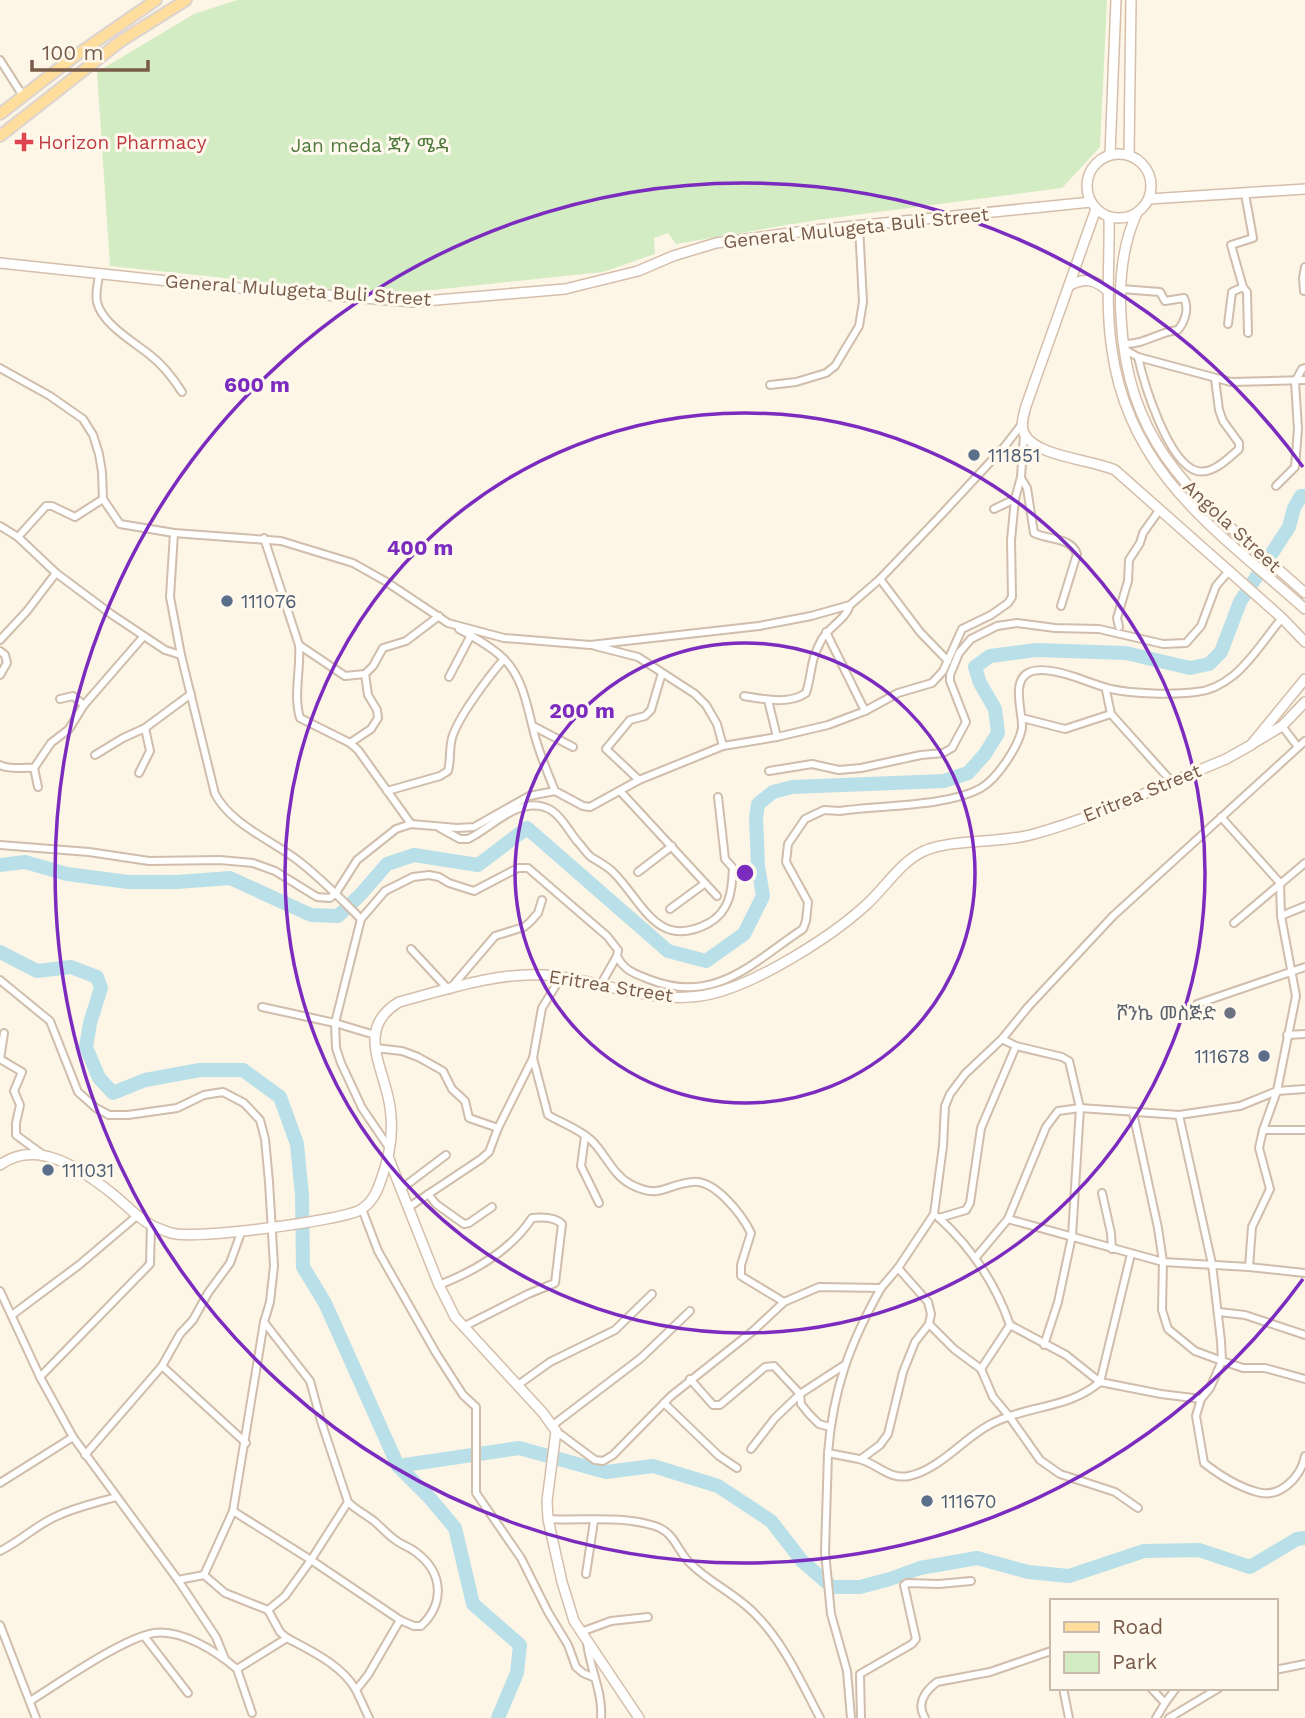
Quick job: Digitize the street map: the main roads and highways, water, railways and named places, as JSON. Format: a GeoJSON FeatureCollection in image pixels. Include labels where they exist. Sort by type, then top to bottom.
{"type":"FeatureCollection","features":[{"type":"Feature","properties":{"kind":"main road"},"geometry":{"type":"LineString","coordinates":[[17,122],[3,111],[156,0]]}},
{"type":"Feature","properties":{"kind":"main road"},"geometry":{"type":"LineString","coordinates":[[0,136],[121,41],[186,0]]}},
{"type":"Feature","properties":{"kind":"main road"},"geometry":{"type":"LineString","coordinates":[[1110,155],[1116,0]]}},
{"type":"Feature","properties":{"kind":"main road"},"geometry":{"type":"LineString","coordinates":[[1129,155],[1131,0]]}},
{"type":"Feature","properties":{"kind":"main road"},"geometry":{"type":"LineString","coordinates":[[1114,56],[1130,55]]}},
{"type":"Feature","properties":{"kind":"main road"},"geometry":{"type":"LineString","coordinates":[[1110,155],[1129,155],[1144,165],[1149,173],[1152,190],[1149,199],[1137,213],[1128,217],[1109,217],[1094,205],[1087,185],[1089,175],[1094,166],[1110,155]]}},
{"type":"Feature","properties":{"kind":"main road"},"geometry":{"type":"LineString","coordinates":[[1149,199],[1305,190]]}},
{"type":"Feature","properties":{"kind":"main road"},"geometry":{"type":"LineString","coordinates":[[1094,205],[1070,285],[1021,424],[1024,435],[1040,449],[1115,470],[1282,618],[1305,642]]}},
{"type":"Feature","properties":{"kind":"main road","name":"General Mulugeta Buli Street"},"geometry":{"type":"LineString","coordinates":[[0,262],[99,275],[413,302],[565,289],[638,271],[673,256],[716,243],[859,226],[1094,205]]}},
{"type":"Feature","properties":{"kind":"main road","name":"Angola Street"},"geometry":{"type":"LineString","coordinates":[[1137,213],[1126,240],[1121,289],[1122,373],[1148,430],[1172,470],[1212,512],[1305,593]]}},
{"type":"Feature","properties":{"kind":"main road"},"geometry":{"type":"LineString","coordinates":[[1109,217],[1112,352],[1122,373],[1122,399],[1138,435],[1169,484],[1234,548],[1305,609]]}},
{"type":"Feature","properties":{"kind":"main road"},"geometry":{"type":"LineString","coordinates":[[1070,285],[1090,280],[1109,292]]}},
{"type":"Feature","properties":{"kind":"main road","name":"Eritrea Street"},"geometry":{"type":"LineString","coordinates":[[390,1155],[390,1106],[374,1035],[381,1017],[399,1002],[501,977],[544,975],[658,997],[709,995],[732,988],[752,980],[841,926],[911,859],[922,852],[946,846],[1031,835],[1226,760],[1251,745],[1305,678]]}},
{"type":"Feature","properties":{"kind":"main road"},"geometry":{"type":"LineString","coordinates":[[1251,745],[1282,726],[1305,702]]}},
{"type":"Feature","properties":{"kind":"main road"},"geometry":{"type":"LineString","coordinates":[[390,1155],[448,1305],[463,1327],[555,1428],[547,1501],[548,1520],[568,1602],[574,1621],[587,1643],[639,1718]]}},
{"type":"Feature","properties":{"kind":"main road"},"geometry":{"type":"LineString","coordinates":[[0,1166],[16,1156],[44,1156],[79,1170],[151,1225],[181,1236],[326,1220],[362,1209],[376,1195],[390,1155]]}},
{"type":"Feature","properties":{"kind":"waterway"},"geometry":{"type":"LineString","coordinates":[[0,865],[25,862],[67,874],[128,882],[230,878],[311,915],[338,916],[387,864],[414,855],[478,865],[527,828],[668,951],[706,961],[744,934],[763,896],[758,866],[756,818],[758,804],[773,792],[792,787],[944,781],[968,773],[985,754],[998,733],[995,709],[980,683],[975,667],[990,656],[1036,650],[1126,653],[1190,668],[1209,664],[1221,652],[1240,602],[1289,527],[1294,508],[1301,496],[1305,496]]}},
{"type":"Feature","properties":{"kind":"waterway"},"geometry":{"type":"LineString","coordinates":[[0,952],[37,971],[71,967],[97,977],[101,988],[86,1047],[99,1078],[113,1093],[145,1080],[200,1070],[243,1070],[280,1097],[297,1144],[302,1195],[303,1267],[325,1303],[398,1466],[455,1528],[473,1604],[520,1645],[517,1673],[498,1718]]}},
{"type":"Feature","properties":{"kind":"waterway"},"geometry":{"type":"LineString","coordinates":[[398,1466],[519,1448],[606,1472],[653,1466],[718,1486],[771,1521],[802,1561],[832,1587],[860,1587],[920,1568],[977,1558],[1028,1572],[1069,1576],[1144,1551],[1199,1550],[1250,1567],[1297,1539],[1305,1538]]}},
{"type":"Feature","properties":{"kind":"place","name":"Horizon Pharmacy"},"geometry":{"type":"Point","coordinates":[24,142]}},
{"type":"Feature","properties":{"kind":"place","name":"111851"},"geometry":{"type":"Point","coordinates":[974,455]}},
{"type":"Feature","properties":{"kind":"place","name":"111076"},"geometry":{"type":"Point","coordinates":[227,601]}},
{"type":"Feature","properties":{"kind":"place","name":"ሾንኬ መስጅድ"},"geometry":{"type":"Point","coordinates":[1230,1013]}},
{"type":"Feature","properties":{"kind":"place","name":"111678"},"geometry":{"type":"Point","coordinates":[1264,1056]}},
{"type":"Feature","properties":{"kind":"place","name":"111031"},"geometry":{"type":"Point","coordinates":[48,1170]}},
{"type":"Feature","properties":{"kind":"place","name":"111670"},"geometry":{"type":"Point","coordinates":[927,1501]}},
{"type":"Feature","properties":{"kind":"park label","name":"Jan meda ጃን ሜዳ"},"geometry":{"type":"Point","coordinates":[370,145]}}]}
